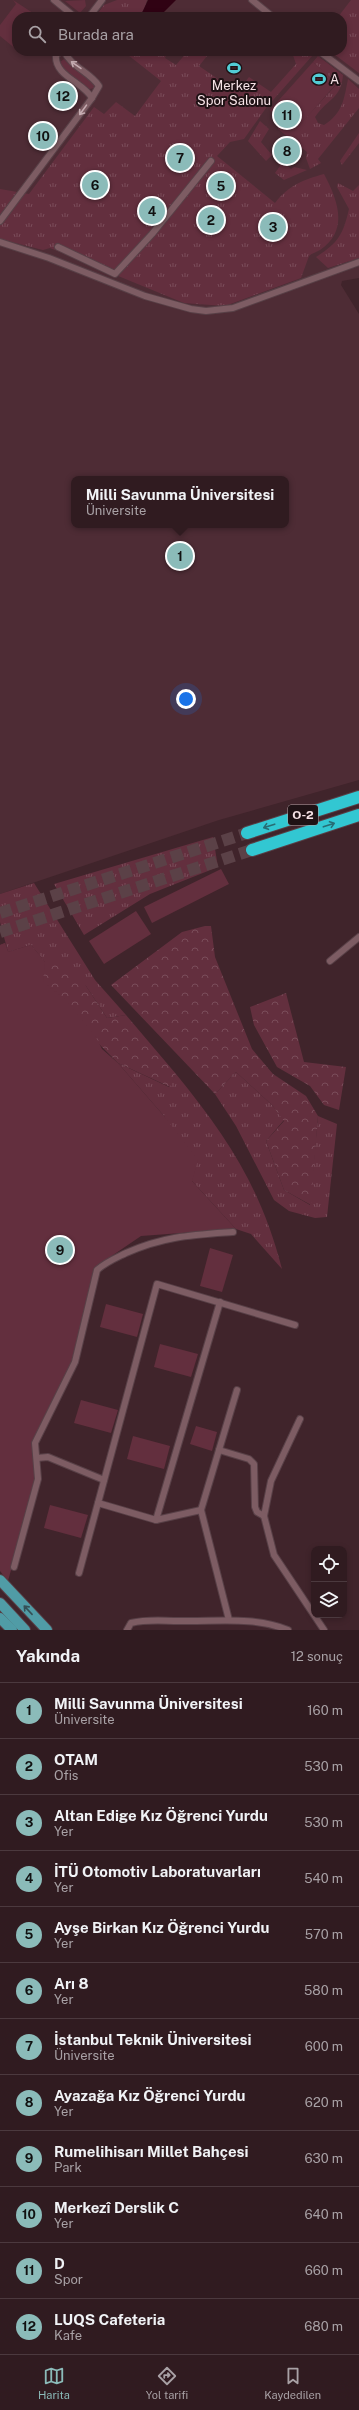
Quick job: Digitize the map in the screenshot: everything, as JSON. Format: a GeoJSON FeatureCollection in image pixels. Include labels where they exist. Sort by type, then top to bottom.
{"type":"FeatureCollection","features":[{"type":"Feature","properties":{"kind":"highway","name":"O-2"},"geometry":{"type":"LineString","coordinates":[[247,833],[359,797]]}},
{"type":"Feature","properties":{"kind":"highway","name":"O-2"},"geometry":{"type":"LineString","coordinates":[[252,850],[359,815]]}},
{"type":"Feature","properties":{"kind":"main road"},"geometry":{"type":"LineString","coordinates":[[0,1580],[47,1630]]}},
{"type":"Feature","properties":{"kind":"main road"},"geometry":{"type":"LineString","coordinates":[[0,1603],[25,1630]]}},
{"type":"Feature","properties":{"kind":"main road"},"geometry":{"type":"LineString","coordinates":[[0,1618],[12,1630]]}},
{"type":"Feature","properties":{"kind":"street"},"geometry":{"type":"LineString","coordinates":[[54,0],[69,12]]}},
{"type":"Feature","properties":{"kind":"street"},"geometry":{"type":"LineString","coordinates":[[93,12],[102,0]]}},
{"type":"Feature","properties":{"kind":"street"},"geometry":{"type":"LineString","coordinates":[[252,0],[267,12]]}},
{"type":"Feature","properties":{"kind":"street"},"geometry":{"type":"LineString","coordinates":[[56,56],[56,63],[59,69],[84,88],[92,98]]}},
{"type":"Feature","properties":{"kind":"street"},"geometry":{"type":"LineString","coordinates":[[0,221],[100,86],[88,74],[70,61],[66,56]]}},
{"type":"Feature","properties":{"kind":"street"},"geometry":{"type":"LineString","coordinates":[[325,56],[359,82]]}},
{"type":"Feature","properties":{"kind":"street"},"geometry":{"type":"LineString","coordinates":[[58,247],[115,274],[152,234],[210,162]]}},
{"type":"Feature","properties":{"kind":"street"},"geometry":{"type":"LineString","coordinates":[[0,242],[49,258],[145,296],[191,309],[206,311],[233,308],[359,262]]}},
{"type":"Feature","properties":{"kind":"street"},"geometry":{"type":"LineString","coordinates":[[330,961],[359,937]]}},
{"type":"Feature","properties":{"kind":"street"},"geometry":{"type":"LineString","coordinates":[[14,1567],[38,1480],[35,1443],[75,1362],[97,1270],[104,1263],[143,1246],[175,1236],[233,1232]]}},
{"type":"Feature","properties":{"kind":"street"},"geometry":{"type":"LineString","coordinates":[[79,1573],[157,1284],[295,1325]]}},
{"type":"Feature","properties":{"kind":"street"},"geometry":{"type":"LineString","coordinates":[[156,1520],[220,1302]]}},
{"type":"Feature","properties":{"kind":"street"},"geometry":{"type":"LineString","coordinates":[[229,1620],[201,1510],[237,1390]]}},
{"type":"Feature","properties":{"kind":"street"},"geometry":{"type":"LineString","coordinates":[[300,1419],[271,1481],[264,1516],[274,1555],[324,1630]]}},
{"type":"Feature","properties":{"kind":"street"},"geometry":{"type":"LineString","coordinates":[[219,1450],[250,1459],[254,1464],[255,1507],[257,1512],[264,1516]]}},
{"type":"Feature","properties":{"kind":"street"},"geometry":{"type":"LineString","coordinates":[[37,1458],[48,1457],[104,1480]]}},
{"type":"Feature","properties":{"kind":"street"},"geometry":{"type":"LineString","coordinates":[[98,1503],[156,1520],[201,1510]]}},
{"type":"Feature","properties":{"kind":"street"},"geometry":{"type":"LineString","coordinates":[[127,1630],[131,1623],[148,1619],[179,1621],[229,1620],[271,1623],[288,1630]]}},
{"type":"Feature","properties":{"kind":"shaded area"},"geometry":{"type":"Polygon","coordinates":[[[0,0],[359,0],[359,278],[342,281],[341,285],[359,314],[359,780],[219,820],[0,894],[0,0]]]}},
{"type":"Feature","properties":{"kind":"shaded area"},"geometry":{"type":"Polygon","coordinates":[[[148,0],[176,0],[164,12],[142,12],[148,0]]]}},
{"type":"Feature","properties":{"kind":"green space"},"geometry":{"type":"Polygon","coordinates":[[[13,0],[31,12],[12,12],[12,46],[0,36],[0,25],[16,4],[13,0]]]}},
{"type":"Feature","properties":{"kind":"green space"},"geometry":{"type":"Polygon","coordinates":[[[85,0],[86,6],[81,12],[79,12],[65,1],[85,0]]]}},
{"type":"Feature","properties":{"kind":"green space"},"geometry":{"type":"Polygon","coordinates":[[[117,0],[147,0],[142,12],[99,12],[104,5],[117,0]]]}},
{"type":"Feature","properties":{"kind":"green space"},"geometry":{"type":"Polygon","coordinates":[[[351,0],[359,0],[359,73],[337,56],[347,56],[347,12],[342,12],[351,0]]]}},
{"type":"Feature","properties":{"kind":"green space"},"geometry":{"type":"Polygon","coordinates":[[[129,56],[166,56],[165,58],[176,65],[184,56],[207,56],[199,66],[237,92],[249,77],[271,92],[296,64],[293,56],[312,56],[266,108],[244,139],[230,142],[217,156],[275,203],[291,187],[324,174],[336,204],[338,224],[335,233],[329,242],[320,250],[309,256],[301,278],[225,306],[184,303],[50,248],[43,250],[0,239],[0,189],[29,194],[94,107],[104,114],[116,102],[135,116],[161,81],[129,56]]]}},
{"type":"Feature","properties":{"kind":"green space"},"geometry":{"type":"Polygon","coordinates":[[[318,56],[343,75],[342,83],[337,94],[315,117],[318,123],[324,125],[335,116],[342,105],[348,79],[359,89],[359,108],[318,159],[321,163],[310,169],[306,158],[307,152],[278,129],[279,122],[282,121],[294,131],[337,84],[313,62],[318,56]]]}},
{"type":"Feature","properties":{"kind":"green space"},"geometry":{"type":"Polygon","coordinates":[[[64,59],[93,82],[95,88],[89,89],[60,66],[59,63],[64,59]]]}},
{"type":"Feature","properties":{"kind":"green space"},"geometry":{"type":"Polygon","coordinates":[[[313,62],[337,83],[294,132],[270,110],[313,62]]]}},
{"type":"Feature","properties":{"kind":"green space"},"geometry":{"type":"Polygon","coordinates":[[[260,121],[269,129],[261,142],[272,155],[266,161],[248,141],[260,121]]]}},
{"type":"Feature","properties":{"kind":"green space"},"geometry":{"type":"Polygon","coordinates":[[[359,133],[359,143],[342,165],[340,161],[359,133]]]}},
{"type":"Feature","properties":{"kind":"green space"},"geometry":{"type":"Polygon","coordinates":[[[281,160],[291,169],[294,167],[307,170],[284,180],[275,173],[280,166],[278,163],[281,160]]]}},
{"type":"Feature","properties":{"kind":"green space"},"geometry":{"type":"Polygon","coordinates":[[[338,183],[353,191],[359,185],[359,258],[328,268],[316,257],[335,243],[342,232],[349,209],[337,187],[338,183]]]}},
{"type":"Feature","properties":{"kind":"green space"},"geometry":{"type":"Polygon","coordinates":[[[213,837],[218,867],[150,894],[84,935],[54,884],[213,837]]]}},
{"type":"Feature","properties":{"kind":"green space"},"geometry":{"type":"Polygon","coordinates":[[[221,869],[229,884],[152,923],[144,907],[221,869]]]}},
{"type":"Feature","properties":{"kind":"green space"},"geometry":{"type":"Polygon","coordinates":[[[34,883],[95,980],[126,1015],[107,1018],[86,986],[45,962],[31,945],[8,952],[0,922],[0,894],[34,883]]]}},
{"type":"Feature","properties":{"kind":"green space"},"geometry":{"type":"Polygon","coordinates":[[[136,911],[151,934],[104,964],[89,941],[136,911]]]}},
{"type":"Feature","properties":{"kind":"green space"},"geometry":{"type":"Polygon","coordinates":[[[205,926],[211,926],[215,957],[252,1049],[273,1074],[306,1096],[318,1116],[311,1205],[284,1190],[266,1141],[284,1121],[272,1105],[236,1072],[215,1094],[111,985],[182,932],[205,926]]]}},
{"type":"Feature","properties":{"kind":"green space"},"geometry":{"type":"Polygon","coordinates":[[[5,943],[8,952],[31,945],[45,962],[58,957],[86,986],[107,1018],[126,1015],[176,1074],[170,1087],[118,1063],[0,945],[5,943]]]}},
{"type":"Feature","properties":{"kind":"green space"},"geometry":{"type":"Polygon","coordinates":[[[5,943],[8,952],[31,945],[45,962],[43,982],[64,998],[96,1037],[102,1049],[118,1063],[164,1116],[198,1160],[192,1181],[236,1229],[141,1236],[94,1268],[72,1364],[32,1444],[36,1479],[8,1581],[0,1571],[0,945],[5,943]]]}},
{"type":"Feature","properties":{"kind":"green space"},"geometry":{"type":"Polygon","coordinates":[[[286,993],[304,1062],[346,1067],[339,1110],[324,1105],[310,1086],[277,1067],[254,1025],[250,1007],[286,993]]]}},
{"type":"Feature","properties":{"kind":"green space"},"geometry":{"type":"Polygon","coordinates":[[[118,1063],[169,1087],[176,1074],[195,1097],[227,1142],[241,1165],[264,1213],[274,1240],[282,1269],[251,1234],[236,1229],[192,1181],[164,1116],[118,1063]]]}},
{"type":"Feature","properties":{"kind":"green space"},"geometry":{"type":"Polygon","coordinates":[[[236,1072],[272,1105],[284,1120],[266,1141],[284,1190],[310,1205],[318,1116],[337,1124],[327,1217],[315,1218],[289,1211],[274,1200],[236,1126],[215,1094],[236,1072]]]}},
{"type":"Feature","properties":{"kind":"green space"},"geometry":{"type":"Polygon","coordinates":[[[210,1248],[233,1255],[222,1292],[200,1286],[210,1248]]]}},
{"type":"Feature","properties":{"kind":"green space"},"geometry":{"type":"Polygon","coordinates":[[[106,1304],[143,1314],[137,1337],[100,1327],[106,1304]]]}},
{"type":"Feature","properties":{"kind":"green space"},"geometry":{"type":"Polygon","coordinates":[[[160,1344],[198,1354],[191,1377],[154,1367],[160,1344]]]}},
{"type":"Feature","properties":{"kind":"green space"},"geometry":{"type":"Polygon","coordinates":[[[81,1400],[118,1410],[111,1433],[74,1423],[81,1400]]]}},
{"type":"Feature","properties":{"kind":"green space"},"geometry":{"type":"Polygon","coordinates":[[[196,1426],[217,1432],[212,1451],[190,1444],[196,1426]]]}},
{"type":"Feature","properties":{"kind":"green space"},"geometry":{"type":"Polygon","coordinates":[[[133,1436],[170,1446],[164,1469],[127,1459],[133,1436]]]}},
{"type":"Feature","properties":{"kind":"green space"},"geometry":{"type":"Polygon","coordinates":[[[50,1505],[88,1515],[81,1538],[44,1528],[50,1505]]]}},
{"type":"Feature","properties":{"kind":"tunnel"},"geometry":{"type":"LineString","coordinates":[[0,913],[247,833]]}},
{"type":"Feature","properties":{"kind":"tunnel"},"geometry":{"type":"LineString","coordinates":[[0,932],[252,850]]}},
{"type":"Feature","properties":{"kind":"place","name":"Merkez Spor Salonu"},"geometry":{"type":"Point","coordinates":[234,68]}},
{"type":"Feature","properties":{"kind":"place","name":"A"},"geometry":{"type":"Point","coordinates":[319,79]}},
{"type":"Feature","properties":{"kind":"place","name":"LUQS Cafeteria"},"geometry":{"type":"Point","coordinates":[63,96]}},
{"type":"Feature","properties":{"kind":"place","name":"D"},"geometry":{"type":"Point","coordinates":[287,115]}},
{"type":"Feature","properties":{"kind":"place","name":"Merkezî Derslik C"},"geometry":{"type":"Point","coordinates":[43,136]}},
{"type":"Feature","properties":{"kind":"place","name":"Ayazağa Kız Öğrenci Yurdu"},"geometry":{"type":"Point","coordinates":[287,151]}},
{"type":"Feature","properties":{"kind":"place","name":"İstanbul Teknik Üniversitesi"},"geometry":{"type":"Point","coordinates":[180,158]}},
{"type":"Feature","properties":{"kind":"place","name":"Arı 8"},"geometry":{"type":"Point","coordinates":[95,185]}},
{"type":"Feature","properties":{"kind":"place","name":"Ayşe Birkan Kız Öğrenci Yurdu"},"geometry":{"type":"Point","coordinates":[221,186]}},
{"type":"Feature","properties":{"kind":"place","name":"İTÜ Otomotiv Laboratuvarları"},"geometry":{"type":"Point","coordinates":[152,211]}},
{"type":"Feature","properties":{"kind":"place","name":"OTAM"},"geometry":{"type":"Point","coordinates":[211,220]}},
{"type":"Feature","properties":{"kind":"place","name":"Altan Edige Kız Öğrenci Yurdu"},"geometry":{"type":"Point","coordinates":[273,227]}},
{"type":"Feature","properties":{"kind":"place","name":"Milli Savunma Üniversitesi"},"geometry":{"type":"Point","coordinates":[180,556]}},
{"type":"Feature","properties":{"kind":"place","name":"Rumelihisarı Millet Bahçesi"},"geometry":{"type":"Point","coordinates":[60,1250]}}]}
